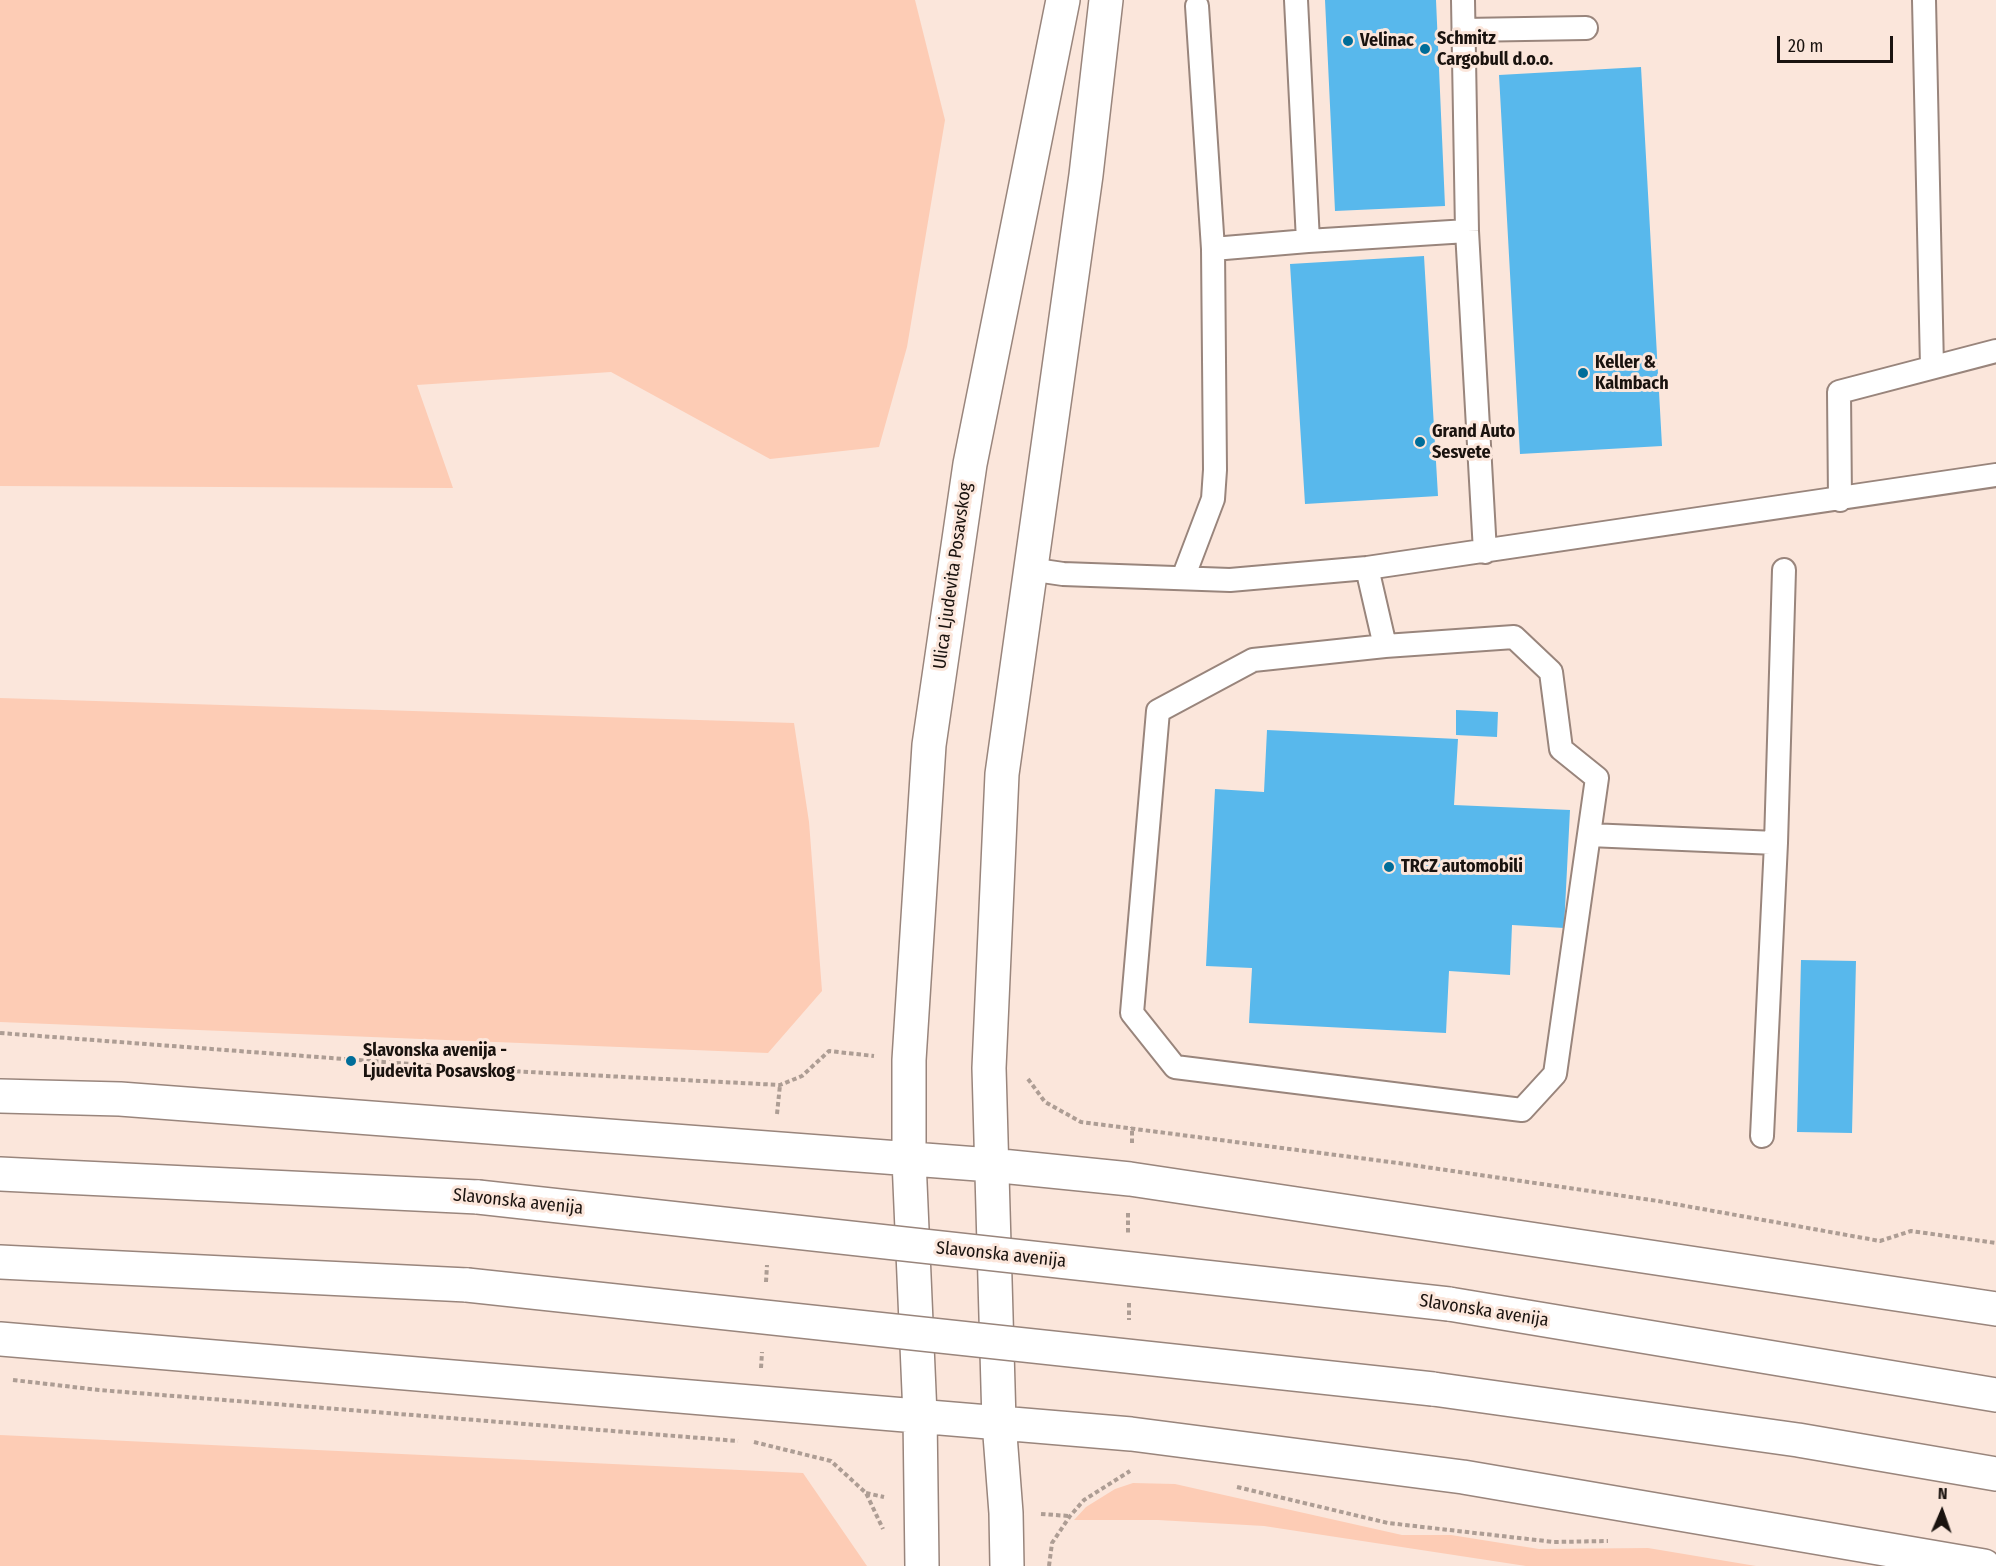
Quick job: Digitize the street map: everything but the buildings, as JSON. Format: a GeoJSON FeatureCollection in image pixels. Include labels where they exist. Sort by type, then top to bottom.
{"type":"FeatureCollection","features":[{"type":"Feature","properties":{"kind":"main road","name":"Ulica Ljudevita Posavskog"},"geometry":{"type":"LineString","coordinates":[[921,1566],[920,1415],[909,1160],[909,1060],[929,745],[970,464],[1063,0]]}},
{"type":"Feature","properties":{"kind":"main road"},"geometry":{"type":"LineString","coordinates":[[1007,1566],[1006,1513],[999,1422],[989,1068],[1002,774],[1086,175],[1106,0]]}},
{"type":"Feature","properties":{"kind":"main road"},"geometry":{"type":"LineString","coordinates":[[0,1096],[120,1099],[991,1165],[1130,1179],[1996,1309]]}},
{"type":"Feature","properties":{"kind":"main road","name":"Slavonska avenija"},"geometry":{"type":"LineString","coordinates":[[0,1174],[478,1197],[1449,1304],[1996,1395]]}},
{"type":"Feature","properties":{"kind":"main road"},"geometry":{"type":"LineString","coordinates":[[0,1263],[467,1285],[1433,1389],[1798,1440],[1996,1474]]}},
{"type":"Feature","properties":{"kind":"main road"},"geometry":{"type":"LineString","coordinates":[[0,1339],[1131,1434],[1463,1477],[1984,1566]]}},
{"type":"Feature","properties":{"kind":"lane"},"geometry":{"type":"LineString","coordinates":[[1296,0],[1308,241]]}},
{"type":"Feature","properties":{"kind":"lane"},"geometry":{"type":"LineString","coordinates":[[1462,0],[1467,231],[1485,552]]}},
{"type":"Feature","properties":{"kind":"lane"},"geometry":{"type":"LineString","coordinates":[[1924,0],[1932,368]]}},
{"type":"Feature","properties":{"kind":"lane"},"geometry":{"type":"LineString","coordinates":[[1183,578],[1214,499],[1213,249],[1197,6]]}},
{"type":"Feature","properties":{"kind":"lane"},"geometry":{"type":"LineString","coordinates":[[1464,30],[1586,28]]}},
{"type":"Feature","properties":{"kind":"lane"},"geometry":{"type":"LineString","coordinates":[[1213,249],[1467,231]]}},
{"type":"Feature","properties":{"kind":"lane"},"geometry":{"type":"LineString","coordinates":[[1840,500],[1839,392],[1996,351]]}},
{"type":"Feature","properties":{"kind":"lane"},"geometry":{"type":"LineString","coordinates":[[1029,569],[1064,574],[1230,580],[1367,568],[1840,500],[1996,475]]}},
{"type":"Feature","properties":{"kind":"lane"},"geometry":{"type":"LineString","coordinates":[[1367,568],[1385,645]]}},
{"type":"Feature","properties":{"kind":"lane"},"geometry":{"type":"LineString","coordinates":[[1762,1136],[1776,843],[1784,570]]}},
{"type":"Feature","properties":{"kind":"lane"},"geometry":{"type":"LineString","coordinates":[[1514,637],[1551,672],[1561,749],[1596,778],[1555,1074],[1522,1110],[1175,1067],[1132,1013],[1158,711],[1253,660],[1385,645],[1514,637]]}},
{"type":"Feature","properties":{"kind":"lane"},"geometry":{"type":"LineString","coordinates":[[1589,834],[1776,843]]}},
{"type":"Feature","properties":{"kind":"path"},"geometry":{"type":"LineString","coordinates":[[0,1033],[490,1070],[780,1085],[802,1076],[829,1051],[843,1053]]}},
{"type":"Feature","properties":{"kind":"path"},"geometry":{"type":"LineString","coordinates":[[1023,1073],[1045,1102],[1081,1122],[1132,1127],[1647,1199],[1880,1240],[1911,1231],[1996,1243]]}},
{"type":"Feature","properties":{"kind":"path"},"geometry":{"type":"LineString","coordinates":[[777,1113],[780,1085]]}},
{"type":"Feature","properties":{"kind":"path"},"geometry":{"type":"LineString","coordinates":[[1132,1127],[1132,1144]]}},
{"type":"Feature","properties":{"kind":"path"},"geometry":{"type":"LineString","coordinates":[[1128,1212],[1128,1235]]}},
{"type":"Feature","properties":{"kind":"path"},"geometry":{"type":"LineString","coordinates":[[765,1293],[768,1259]]}},
{"type":"Feature","properties":{"kind":"path"},"geometry":{"type":"LineString","coordinates":[[1129,1292],[1130,1326]]}},
{"type":"Feature","properties":{"kind":"path"},"geometry":{"type":"LineString","coordinates":[[760,1373],[762,1350]]}},
{"type":"Feature","properties":{"kind":"path"},"geometry":{"type":"LineString","coordinates":[[11,1379],[99,1390],[756,1442],[831,1461],[866,1493],[885,1532]]}},
{"type":"Feature","properties":{"kind":"path"},"geometry":{"type":"LineString","coordinates":[[1130,1466],[1130,1472]]}},
{"type":"Feature","properties":{"kind":"path"},"geometry":{"type":"LineString","coordinates":[[1049,1566],[1052,1543],[1084,1500],[1130,1472],[1140,1473]]}},
{"type":"Feature","properties":{"kind":"path"},"geometry":{"type":"LineString","coordinates":[[1226,1485],[1388,1523],[1554,1542],[1614,1541]]}},
{"type":"Feature","properties":{"kind":"path"},"geometry":{"type":"LineString","coordinates":[[866,1493],[886,1497]]}},
{"type":"Feature","properties":{"kind":"path"},"geometry":{"type":"LineString","coordinates":[[1053,1515],[1070,1516]]}},
{"type":"Feature","properties":{"kind":"shaded area"},"geometry":{"type":"Polygon","coordinates":[[[0,0],[915,0],[945,120],[907,347],[879,447],[770,459],[611,372],[417,385],[453,488],[0,486],[0,0]]]}},
{"type":"Feature","properties":{"kind":"shaded area"},"geometry":{"type":"Polygon","coordinates":[[[0,698],[794,723],[809,822],[822,991],[768,1053],[0,1022],[0,698]]]}},
{"type":"Feature","properties":{"kind":"shaded area"},"geometry":{"type":"Polygon","coordinates":[[[0,1435],[803,1473],[867,1566],[0,1566],[0,1435]]]}},
{"type":"Feature","properties":{"kind":"shaded area"},"geometry":{"type":"Polygon","coordinates":[[[1133,1483],[1175,1484],[1402,1535],[1451,1535],[1539,1549],[1648,1548],[1756,1566],[1526,1566],[1264,1526],[1158,1520],[1074,1520],[1086,1507],[1115,1489],[1133,1483]]]}},
{"type":"Feature","properties":{"kind":"place","name":"Velinac"},"geometry":{"type":"Point","coordinates":[1348,41]}},
{"type":"Feature","properties":{"kind":"place","name":"Schmitz Cargobull d.o.o."},"geometry":{"type":"Point","coordinates":[1425,49]}},
{"type":"Feature","properties":{"kind":"place","name":"Keller & Kalmbach"},"geometry":{"type":"Point","coordinates":[1583,373]}},
{"type":"Feature","properties":{"kind":"place","name":"Grand Auto Sesvete"},"geometry":{"type":"Point","coordinates":[1420,442]}},
{"type":"Feature","properties":{"kind":"place","name":"TRCZ automobili"},"geometry":{"type":"Point","coordinates":[1389,867]}},
{"type":"Feature","properties":{"kind":"place","name":"Slavonska avenija - Ljudevita Posavskog"},"geometry":{"type":"Point","coordinates":[351,1061]}}]}
